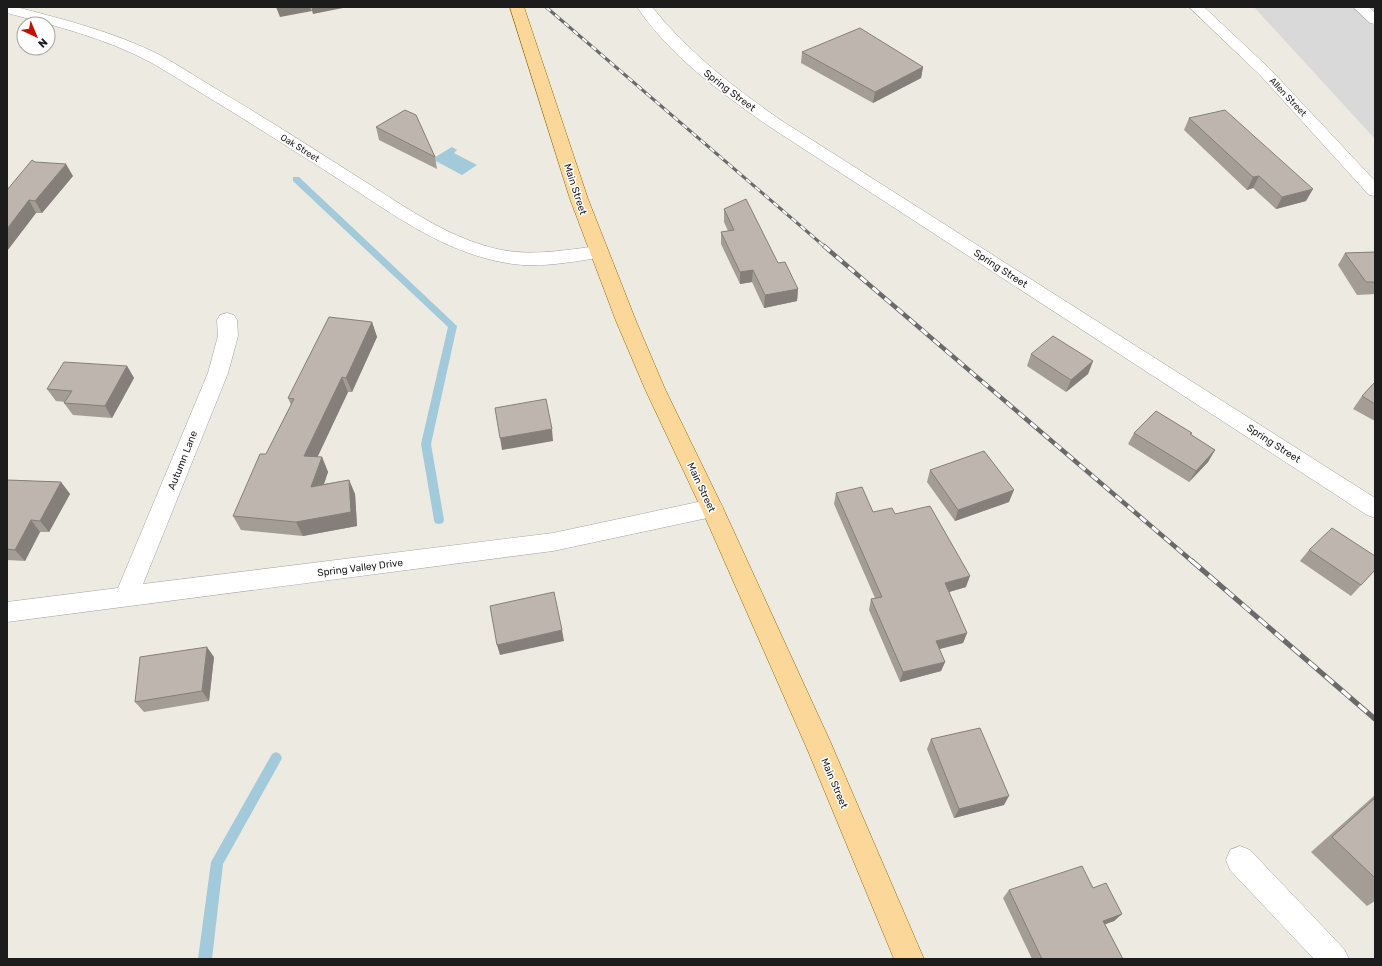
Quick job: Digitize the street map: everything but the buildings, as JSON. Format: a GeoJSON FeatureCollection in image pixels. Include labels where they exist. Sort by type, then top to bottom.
{"type":"FeatureCollection","features":[{"type":"Feature","properties":{"kind":"main road","name":"Main Street"},"geometry":{"type":"LineString","coordinates":[[518,7],[579,200],[598,252],[655,389],[712,508],[822,750],[908,959]]}},
{"type":"Feature","properties":{"kind":"street","name":"Spring Street"},"geometry":{"type":"LineString","coordinates":[[644,7],[653,19],[690,58],[728,90],[773,122],[1375,509]]}},
{"type":"Feature","properties":{"kind":"street","name":"Allen Street"},"geometry":{"type":"LineString","coordinates":[[1196,7],[1265,72],[1375,191]]}},
{"type":"Feature","properties":{"kind":"street"},"geometry":{"type":"LineString","coordinates":[[1360,7],[1375,20]]}},
{"type":"Feature","properties":{"kind":"street","name":"Oak Street"},"geometry":{"type":"LineString","coordinates":[[7,9],[98,34],[155,59],[248,115],[424,226],[454,241],[509,258],[529,259],[598,252]]}},
{"type":"Feature","properties":{"kind":"street","name":"Autumn Lane"},"geometry":{"type":"LineString","coordinates":[[126,597],[218,373],[228,336],[227,320]]}},
{"type":"Feature","properties":{"kind":"street","name":"Spring Valley Drive"},"geometry":{"type":"LineString","coordinates":[[7,612],[553,542],[712,508]]}},
{"type":"Feature","properties":{"kind":"street"},"geometry":{"type":"LineString","coordinates":[[1240,860],[1334,959]]}},
{"type":"Feature","properties":{"kind":"shaded area"},"geometry":{"type":"Polygon","coordinates":[[[1254,7],[1375,7],[1375,139],[1254,7]]]}},
{"type":"Feature","properties":{"kind":"water"},"geometry":{"type":"Polygon","coordinates":[[[452,147],[457,150],[454,153],[477,165],[462,175],[432,159],[452,147]]]}},
{"type":"Feature","properties":{"kind":"waterway"},"geometry":{"type":"LineString","coordinates":[[296,179],[453,326],[426,444],[439,520]]}},
{"type":"Feature","properties":{"kind":"waterway"},"geometry":{"type":"LineString","coordinates":[[205,959],[217,862],[276,758]]}},
{"type":"Feature","properties":{"kind":"railway"},"geometry":{"type":"LineString","coordinates":[[546,7],[825,247]]}},
{"type":"Feature","properties":{"kind":"railway"},"geometry":{"type":"LineString","coordinates":[[824,246],[1193,562]]}},
{"type":"Feature","properties":{"kind":"railway"},"geometry":{"type":"LineString","coordinates":[[1192,561],[1375,719]]}}]}
